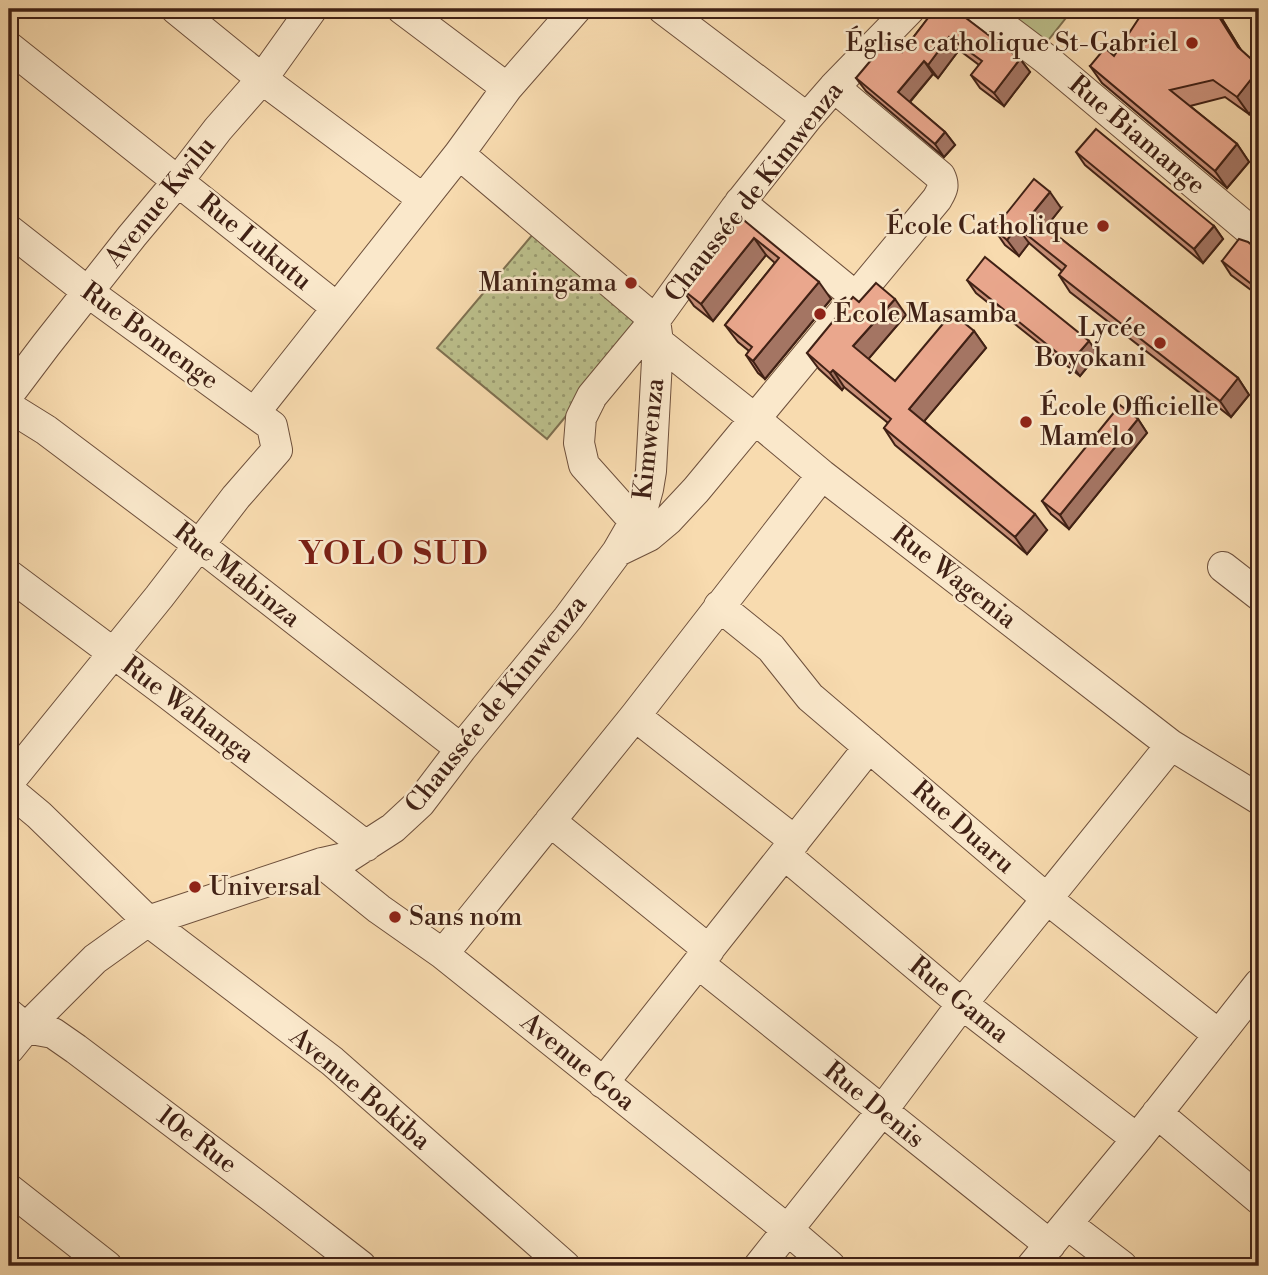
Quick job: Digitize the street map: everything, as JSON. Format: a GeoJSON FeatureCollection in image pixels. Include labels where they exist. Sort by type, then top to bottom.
{"type":"FeatureCollection","features":[{"type":"Feature","properties":{"kind":"street"},"geometry":{"type":"LineString","coordinates":[[176,9],[262,79],[423,200]]}},
{"type":"Feature","properties":{"kind":"street","name":"Avenue Kwilu"},"geometry":{"type":"LineString","coordinates":[[9,394],[132,236],[262,79],[312,9]]}},
{"type":"Feature","properties":{"kind":"street"},"geometry":{"type":"LineString","coordinates":[[402,9],[507,88]]}},
{"type":"Feature","properties":{"kind":"street"},"geometry":{"type":"LineString","coordinates":[[254,412],[459,154],[507,88],[576,9]]}},
{"type":"Feature","properties":{"kind":"street"},"geometry":{"type":"LineString","coordinates":[[663,9],[807,118]]}},
{"type":"Feature","properties":{"kind":"street","name":"Chaussée de Kimwenza"},"geometry":{"type":"LineString","coordinates":[[635,522],[584,465],[579,443],[581,418],[593,396],[657,331],[740,202],[807,118],[910,9]]}},
{"type":"Feature","properties":{"kind":"street","name":"Rue Biamange"},"geometry":{"type":"LineString","coordinates":[[980,9],[1046,59],[1259,238]]}},
{"type":"Feature","properties":{"kind":"street","name":"Rue Lukutu"},"geometry":{"type":"LineString","coordinates":[[9,47],[336,307]]}},
{"type":"Feature","properties":{"kind":"street"},"geometry":{"type":"LineString","coordinates":[[617,552],[649,536],[696,490],[943,190],[940,176],[834,87]]}},
{"type":"Feature","properties":{"kind":"street","name":"Rue Wagenia"},"geometry":{"type":"LineString","coordinates":[[459,154],[755,419],[822,475],[1171,745],[1259,799]]}},
{"type":"Feature","properties":{"kind":"street"},"geometry":{"type":"LineString","coordinates":[[740,202],[856,297]]}},
{"type":"Feature","properties":{"kind":"street","name":"Rue Bomenge"},"geometry":{"type":"LineString","coordinates":[[9,230],[88,292],[272,426],[278,450],[248,482],[199,545]]}},
{"type":"Feature","properties":{"kind":"street","name":"Kimwenza"},"geometry":{"type":"LineString","coordinates":[[617,552],[643,507],[651,471],[657,331]]}},
{"type":"Feature","properties":{"kind":"street","name":"Rue Mabinza"},"geometry":{"type":"LineString","coordinates":[[9,407],[46,430],[199,545],[461,749]]}},
{"type":"Feature","properties":{"kind":"street"},"geometry":{"type":"LineString","coordinates":[[443,954],[635,716],[822,475]]}},
{"type":"Feature","properties":{"kind":"street"},"geometry":{"type":"LineString","coordinates":[[9,782],[199,545]]}},
{"type":"Feature","properties":{"kind":"street","name":"Chaussée de Kimwenza"},"geometry":{"type":"LineString","coordinates":[[15,1030],[95,959],[148,921],[322,863],[348,857],[393,828],[420,803],[568,618],[617,552]]}},
{"type":"Feature","properties":{"kind":"street"},"geometry":{"type":"LineString","coordinates":[[1223,567],[1259,595]]}},
{"type":"Feature","properties":{"kind":"street","name":"Rue Wahanga"},"geometry":{"type":"LineString","coordinates":[[9,575],[366,846]]}},
{"type":"Feature","properties":{"kind":"street","name":"Rue Duaru"},"geometry":{"type":"LineString","coordinates":[[719,606],[771,648],[810,696],[869,747],[1047,899],[1219,1035]]}},
{"type":"Feature","properties":{"kind":"street","name":"Rue Gama"},"geometry":{"type":"LineString","coordinates":[[635,716],[790,848],[962,1004],[1137,1139]]}},
{"type":"Feature","properties":{"kind":"street"},"geometry":{"type":"LineString","coordinates":[[760,1266],[962,1004],[1171,745]]}},
{"type":"Feature","properties":{"kind":"street"},"geometry":{"type":"LineString","coordinates":[[603,1083],[869,747]]}},
{"type":"Feature","properties":{"kind":"street","name":"Avenue Bokiba"},"geometry":{"type":"LineString","coordinates":[[9,790],[39,815],[148,921],[332,1061],[565,1266]]}},
{"type":"Feature","properties":{"kind":"street","name":"Rue Denis"},"geometry":{"type":"LineString","coordinates":[[550,821],[882,1111],[1049,1245],[1122,1266]]}},
{"type":"Feature","properties":{"kind":"street","name":"Avenue Goa"},"geometry":{"type":"LineString","coordinates":[[322,863],[379,909],[443,954],[830,1266]]}},
{"type":"Feature","properties":{"kind":"street"},"geometry":{"type":"LineString","coordinates":[[1049,1245],[1219,1035],[1249,1017],[1259,984]]}},
{"type":"Feature","properties":{"kind":"street","name":"10e Rue"},"geometry":{"type":"LineString","coordinates":[[15,1030],[53,1034],[76,1049],[360,1266]]}},
{"type":"Feature","properties":{"kind":"street"},"geometry":{"type":"LineString","coordinates":[[1157,1113],[1259,1199]]}},
{"type":"Feature","properties":{"kind":"street"},"geometry":{"type":"LineString","coordinates":[[9,1189],[107,1266]]}},
{"type":"Feature","properties":{"kind":"green space"},"geometry":{"type":"Polygon","coordinates":[[[1005,9],[1073,9],[1046,43],[1005,9]]]}},
{"type":"Feature","properties":{"kind":"green space"},"geometry":{"type":"Polygon","coordinates":[[[539,227],[648,317],[547,439],[437,348],[539,227]]]}},
{"type":"Feature","properties":{"kind":"building"},"geometry":{"type":"Polygon","coordinates":[[[935,9],[954,9],[1020,59],[994,93],[971,75],[982,61],[949,37],[928,65],[924,61],[898,92],[945,132],[935,144],[856,78],[888,40],[902,52],[935,9]]]}},
{"type":"Feature","properties":{"kind":"building"},"geometry":{"type":"Polygon","coordinates":[[[1145,9],[1214,9],[1238,47],[1259,66],[1237,97],[1213,80],[1170,90],[1237,144],[1215,171],[1090,66],[1105,48],[1114,56],[1145,9]]]}},
{"type":"Feature","properties":{"kind":"building","name":"Lycée Boyokani"},"geometry":{"type":"Polygon","coordinates":[[[1096,129],[1214,226],[1194,249],[1076,152],[1096,129]]]}},
{"type":"Feature","properties":{"kind":"building"},"geometry":{"type":"Polygon","coordinates":[[[1034,179],[1050,192],[1031,215],[1238,378],[1220,401],[1059,275],[1066,266],[1017,227],[1007,240],[994,229],[1034,179]]]}},
{"type":"Feature","properties":{"kind":"building"},"geometry":{"type":"Polygon","coordinates":[[[740,217],[819,282],[753,361],[746,355],[752,347],[725,325],[779,258],[754,238],[701,304],[682,289],[740,217]]]}},
{"type":"Feature","properties":{"kind":"building"},"geometry":{"type":"Polygon","coordinates":[[[1239,239],[1259,251],[1259,290],[1222,261],[1239,239]]]}},
{"type":"Feature","properties":{"kind":"building"},"geometry":{"type":"Polygon","coordinates":[[[985,257],[1089,341],[1070,363],[967,280],[985,257]]]}},
{"type":"Feature","properties":{"kind":"building"},"geometry":{"type":"Polygon","coordinates":[[[876,283],[895,299],[853,346],[895,381],[952,313],[974,331],[909,409],[1035,514],[1015,537],[884,428],[891,419],[833,370],[830,373],[807,353],[853,297],[859,302],[876,283]]]}},
{"type":"Feature","properties":{"kind":"building"},"geometry":{"type":"Polygon","coordinates":[[[1120,405],[1138,419],[1060,515],[1042,501],[1120,405]]]}},
{"type":"Feature","properties":{"kind":"place","name":"Église catholique St-Gabriel"},"geometry":{"type":"Point","coordinates":[1192,43]}},
{"type":"Feature","properties":{"kind":"place","name":"École Catholique"},"geometry":{"type":"Point","coordinates":[1103,226]}},
{"type":"Feature","properties":{"kind":"place","name":"Maningama"},"geometry":{"type":"Point","coordinates":[631,283]}},
{"type":"Feature","properties":{"kind":"place","name":"École Masamba"},"geometry":{"type":"Point","coordinates":[820,314]}},
{"type":"Feature","properties":{"kind":"place","name":"Lycée Boyokani"},"geometry":{"type":"Point","coordinates":[1160,343]}},
{"type":"Feature","properties":{"kind":"place","name":"École Officielle Mamelo"},"geometry":{"type":"Point","coordinates":[1026,422]}},
{"type":"Feature","properties":{"kind":"place","name":"Universal"},"geometry":{"type":"Point","coordinates":[195,887]}},
{"type":"Feature","properties":{"kind":"place","name":"Sans nom"},"geometry":{"type":"Point","coordinates":[395,917]}},
{"type":"Feature","properties":{"kind":"district","name":"YOLO SUD"},"geometry":{"type":"Point","coordinates":[394,554]}}]}
